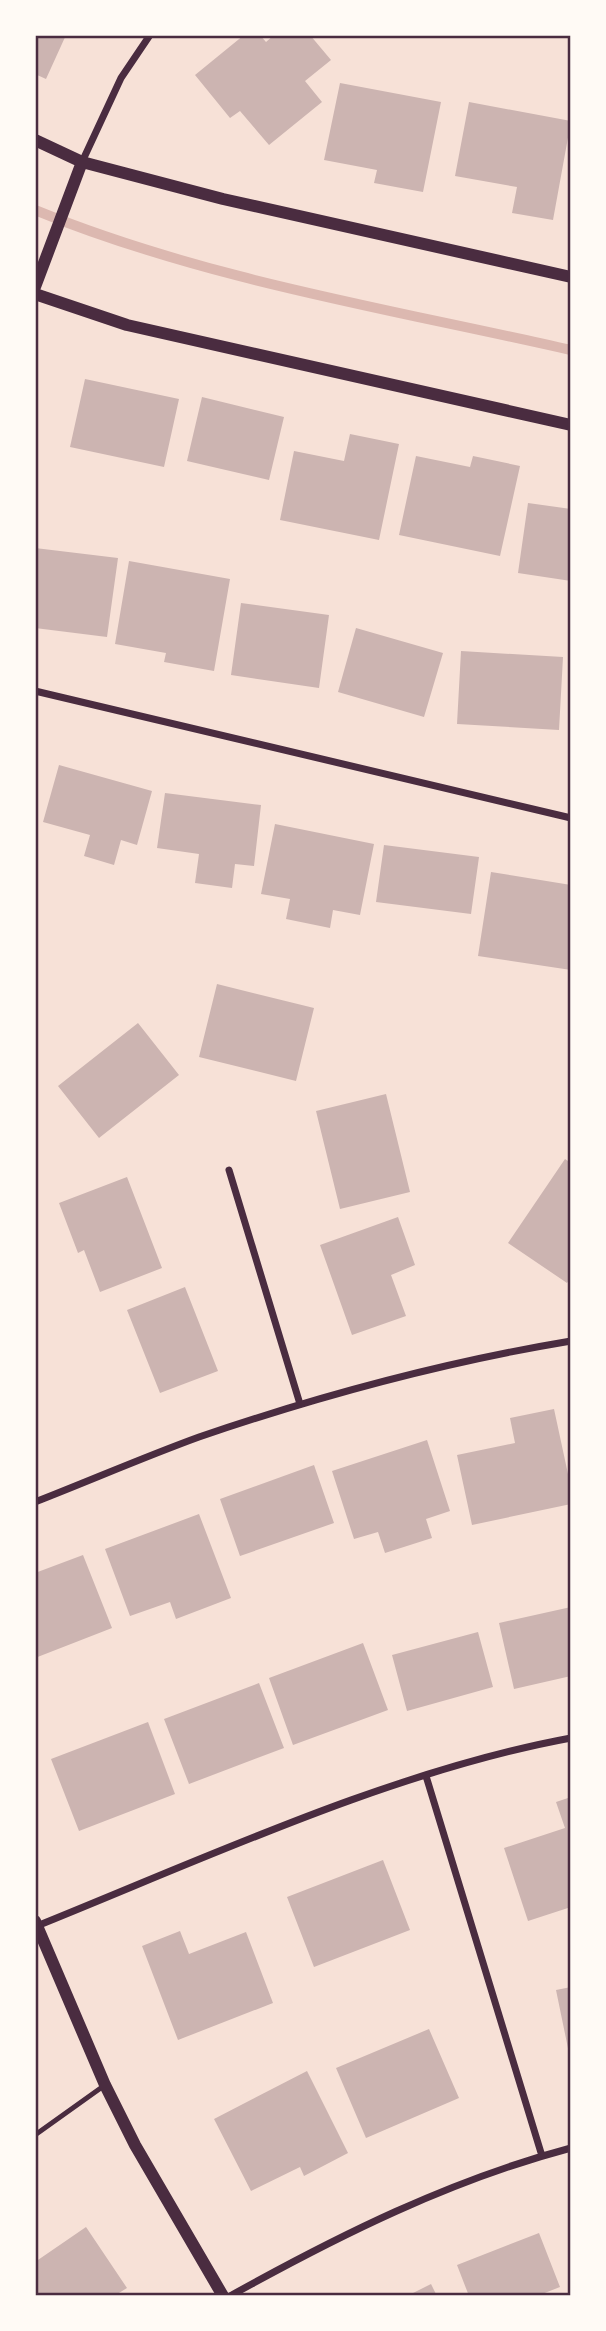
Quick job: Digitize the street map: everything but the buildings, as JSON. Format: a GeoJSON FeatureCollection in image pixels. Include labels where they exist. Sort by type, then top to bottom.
{"type":"FeatureCollection","features":[{"type":"Feature","properties":{"kind":"street"},"geometry":{"type":"LineString","coordinates":[[35,287],[82,162],[121,78],[150,35]]}},
{"type":"Feature","properties":{"kind":"street"},"geometry":{"type":"LineString","coordinates":[[35,140],[82,162],[223,199],[571,277]]}},
{"type":"Feature","properties":{"kind":"street"},"geometry":{"type":"LineString","coordinates":[[35,294],[127,325],[571,425]]}},
{"type":"Feature","properties":{"kind":"street"},"geometry":{"type":"LineString","coordinates":[[35,691],[571,818]]}},
{"type":"Feature","properties":{"kind":"street"},"geometry":{"type":"LineString","coordinates":[[229,1170],[300,1405]]}},
{"type":"Feature","properties":{"kind":"street"},"geometry":{"type":"LineString","coordinates":[[35,1502],[197,1438],[300,1405],[451,1366],[571,1342]]}},
{"type":"Feature","properties":{"kind":"street"},"geometry":{"type":"LineString","coordinates":[[223,2296],[135,2144],[105,2085],[36,1923],[305,1818],[426,1776],[571,1738]]}},
{"type":"Feature","properties":{"kind":"street"},"geometry":{"type":"LineString","coordinates":[[426,1776],[542,2156]]}},
{"type":"Feature","properties":{"kind":"street"},"geometry":{"type":"LineString","coordinates":[[230,2296],[299,2258],[412,2204],[571,2148]]}},
{"type":"Feature","properties":{"kind":"lane"},"geometry":{"type":"LineString","coordinates":[[35,2135],[105,2085]]}},
{"type":"Feature","properties":{"kind":"waterway"},"geometry":{"type":"LineString","coordinates":[[35,210],[166,256],[232,274],[571,350]]}}]}
